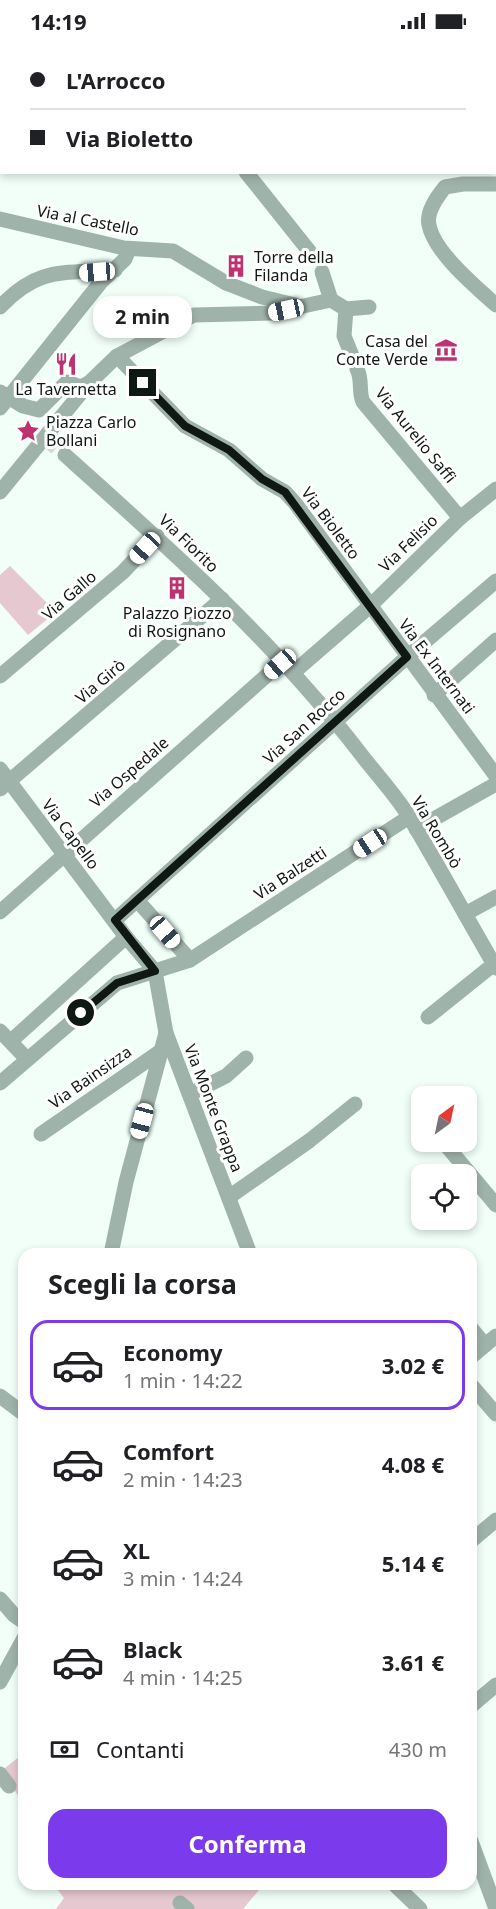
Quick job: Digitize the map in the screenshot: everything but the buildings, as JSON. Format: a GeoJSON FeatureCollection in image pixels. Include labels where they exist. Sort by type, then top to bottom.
{"type":"FeatureCollection","features":[{"type":"Feature","properties":{"kind":"street"},"geometry":{"type":"LineString","coordinates":[[248,174],[313,256]]}},
{"type":"Feature","properties":{"kind":"street"},"geometry":{"type":"LineString","coordinates":[[496,184],[463,184],[445,187],[429,214],[429,226],[438,243],[469,280],[496,305]]}},
{"type":"Feature","properties":{"kind":"street","name":"Via al Castello"},"geometry":{"type":"LineString","coordinates":[[0,219],[129,249],[173,251],[226,283],[262,297],[301,307]]}},
{"type":"Feature","properties":{"kind":"street"},"geometry":{"type":"LineString","coordinates":[[90,382],[81,387],[67,382],[39,410],[2,399],[100,282],[115,270],[129,249]]}},
{"type":"Feature","properties":{"kind":"street"},"geometry":{"type":"LineString","coordinates":[[0,307],[25,284],[42,276],[115,270]]}},
{"type":"Feature","properties":{"kind":"street"},"geometry":{"type":"LineString","coordinates":[[322,272],[331,300],[346,309],[369,307]]}},
{"type":"Feature","properties":{"kind":"street"},"geometry":{"type":"LineString","coordinates":[[2,489],[90,382],[117,356],[194,315],[271,313],[331,300]]}},
{"type":"Feature","properties":{"kind":"street","name":"Via Aurelio Saffi"},"geometry":{"type":"LineString","coordinates":[[346,309],[344,336],[362,379],[360,396],[363,402],[460,518]]}},
{"type":"Feature","properties":{"kind":"street","name":"Via Bioletto"},"geometry":{"type":"LineString","coordinates":[[117,356],[185,426],[229,450],[262,479],[285,492],[370,606]]}},
{"type":"Feature","properties":{"kind":"street","name":"Via Fiorito"},"geometry":{"type":"LineString","coordinates":[[65,455],[156,536],[288,667]]}},
{"type":"Feature","properties":{"kind":"street","name":"Via Felisio"},"geometry":{"type":"LineString","coordinates":[[288,667],[370,606],[460,518],[496,489]]}},
{"type":"Feature","properties":{"kind":"street","name":"Via Gallo"},"geometry":{"type":"LineString","coordinates":[[0,676],[123,572],[156,536]]}},
{"type":"Feature","properties":{"kind":"street","name":"Via San Rocco"},"geometry":{"type":"LineString","coordinates":[[115,920],[407,657],[496,581]]}},
{"type":"Feature","properties":{"kind":"street","name":"Via Girò"},"geometry":{"type":"LineString","coordinates":[[3,780],[179,639],[222,599]]}},
{"type":"Feature","properties":{"kind":"street","name":"Via Ex Internati"},"geometry":{"type":"LineString","coordinates":[[370,606],[496,776]]}},
{"type":"Feature","properties":{"kind":"street"},"geometry":{"type":"LineString","coordinates":[[434,695],[496,640]]}},
{"type":"Feature","properties":{"kind":"street","name":"Via Rombò"},"geometry":{"type":"LineString","coordinates":[[288,667],[336,722],[412,823],[495,966]]}},
{"type":"Feature","properties":{"kind":"street","name":"Via Ospedale"},"geometry":{"type":"LineString","coordinates":[[0,912],[63,855],[288,667]]}},
{"type":"Feature","properties":{"kind":"street","name":"Via Capello"},"geometry":{"type":"LineString","coordinates":[[3,780],[155,971]]}},
{"type":"Feature","properties":{"kind":"street","name":"Via Balzetti"},"geometry":{"type":"LineString","coordinates":[[0,1083],[26,1058],[117,983],[190,960],[412,823],[496,784]]}},
{"type":"Feature","properties":{"kind":"street"},"geometry":{"type":"LineString","coordinates":[[465,914],[496,897]]}},
{"type":"Feature","properties":{"kind":"street"},"geometry":{"type":"LineString","coordinates":[[137,900],[190,960]]}},
{"type":"Feature","properties":{"kind":"street"},"geometry":{"type":"LineString","coordinates":[[26,1058],[6,1036],[126,937]]}},
{"type":"Feature","properties":{"kind":"street"},"geometry":{"type":"LineString","coordinates":[[428,1017],[495,966]]}},
{"type":"Feature","properties":{"kind":"street","name":"Via Monte Grappa"},"geometry":{"type":"LineString","coordinates":[[155,971],[166,1033],[248,1248]]}},
{"type":"Feature","properties":{"kind":"street"},"geometry":{"type":"LineString","coordinates":[[112,1248],[126,1182],[166,1033]]}},
{"type":"Feature","properties":{"kind":"street","name":"Via Bainsizza"},"geometry":{"type":"LineString","coordinates":[[41,1134],[161,1051]]}},
{"type":"Feature","properties":{"kind":"street"},"geometry":{"type":"LineString","coordinates":[[190,1094],[226,1076],[246,1058]]}},
{"type":"Feature","properties":{"kind":"street"},"geometry":{"type":"LineString","coordinates":[[229,1197],[309,1141],[355,1104]]}},
{"type":"Feature","properties":{"kind":"street"},"geometry":{"type":"LineString","coordinates":[[452,1152],[496,1204]]}},
{"type":"Feature","properties":{"kind":"street"},"geometry":{"type":"LineString","coordinates":[[477,1332],[491,1341],[477,1352]]}},
{"type":"Feature","properties":{"kind":"street"},"geometry":{"type":"LineString","coordinates":[[477,1391],[496,1414]]}},
{"type":"Feature","properties":{"kind":"street"},"geometry":{"type":"LineString","coordinates":[[0,1396],[18,1410]]}},
{"type":"Feature","properties":{"kind":"street"},"geometry":{"type":"LineString","coordinates":[[477,1536],[496,1520]]}},
{"type":"Feature","properties":{"kind":"street"},"geometry":{"type":"LineString","coordinates":[[0,1599],[18,1618]]}},
{"type":"Feature","properties":{"kind":"street"},"geometry":{"type":"LineString","coordinates":[[0,1682],[18,1649]]}},
{"type":"Feature","properties":{"kind":"street"},"geometry":{"type":"LineString","coordinates":[[477,1701],[496,1685]]}},
{"type":"Feature","properties":{"kind":"street"},"geometry":{"type":"LineString","coordinates":[[477,1857],[496,1909]]}},
{"type":"Feature","properties":{"kind":"street"},"geometry":{"type":"LineString","coordinates":[[400,1890],[420,1909]]}},
{"type":"Feature","properties":{"kind":"shaded area"},"geometry":{"type":"Polygon","coordinates":[[[10,566],[56,612],[28,635],[0,603],[0,575],[10,566]]]}},
{"type":"Feature","properties":{"kind":"shaded area"},"geometry":{"type":"Polygon","coordinates":[[[18,1758],[18,1795],[0,1772],[18,1758]]]}},
{"type":"Feature","properties":{"kind":"shaded area"},"geometry":{"type":"Polygon","coordinates":[[[58,1890],[259,1890],[243,1909],[56,1909],[64,1898],[58,1890]]]}},
{"type":"Feature","properties":{"kind":"tunnel"},"geometry":{"type":"LineString","coordinates":[[45,438],[65,455]]}},
{"type":"Feature","properties":{"kind":"place","name":"Torre della Filanda"},"geometry":{"type":"Point","coordinates":[236,266]}},
{"type":"Feature","properties":{"kind":"place","name":"Casa del Conte Verde"},"geometry":{"type":"Point","coordinates":[446,350]}},
{"type":"Feature","properties":{"kind":"place","name":"La Tavernetta"},"geometry":{"type":"Point","coordinates":[66,364]}},
{"type":"Feature","properties":{"kind":"place","name":"Piazza Carlo Bollani"},"geometry":{"type":"Point","coordinates":[28,431]}},
{"type":"Feature","properties":{"kind":"place","name":"Palazzo Piozzo di Rosignano"},"geometry":{"type":"Point","coordinates":[177,588]}},
{"type":"Feature","properties":{"kind":"route"},"geometry":{"type":"LineString","coordinates":[[81,1013],[117,983],[155,971],[126,937],[115,920],[407,657],[285,492],[262,479],[217,442],[185,426],[143,383]]}}]}
